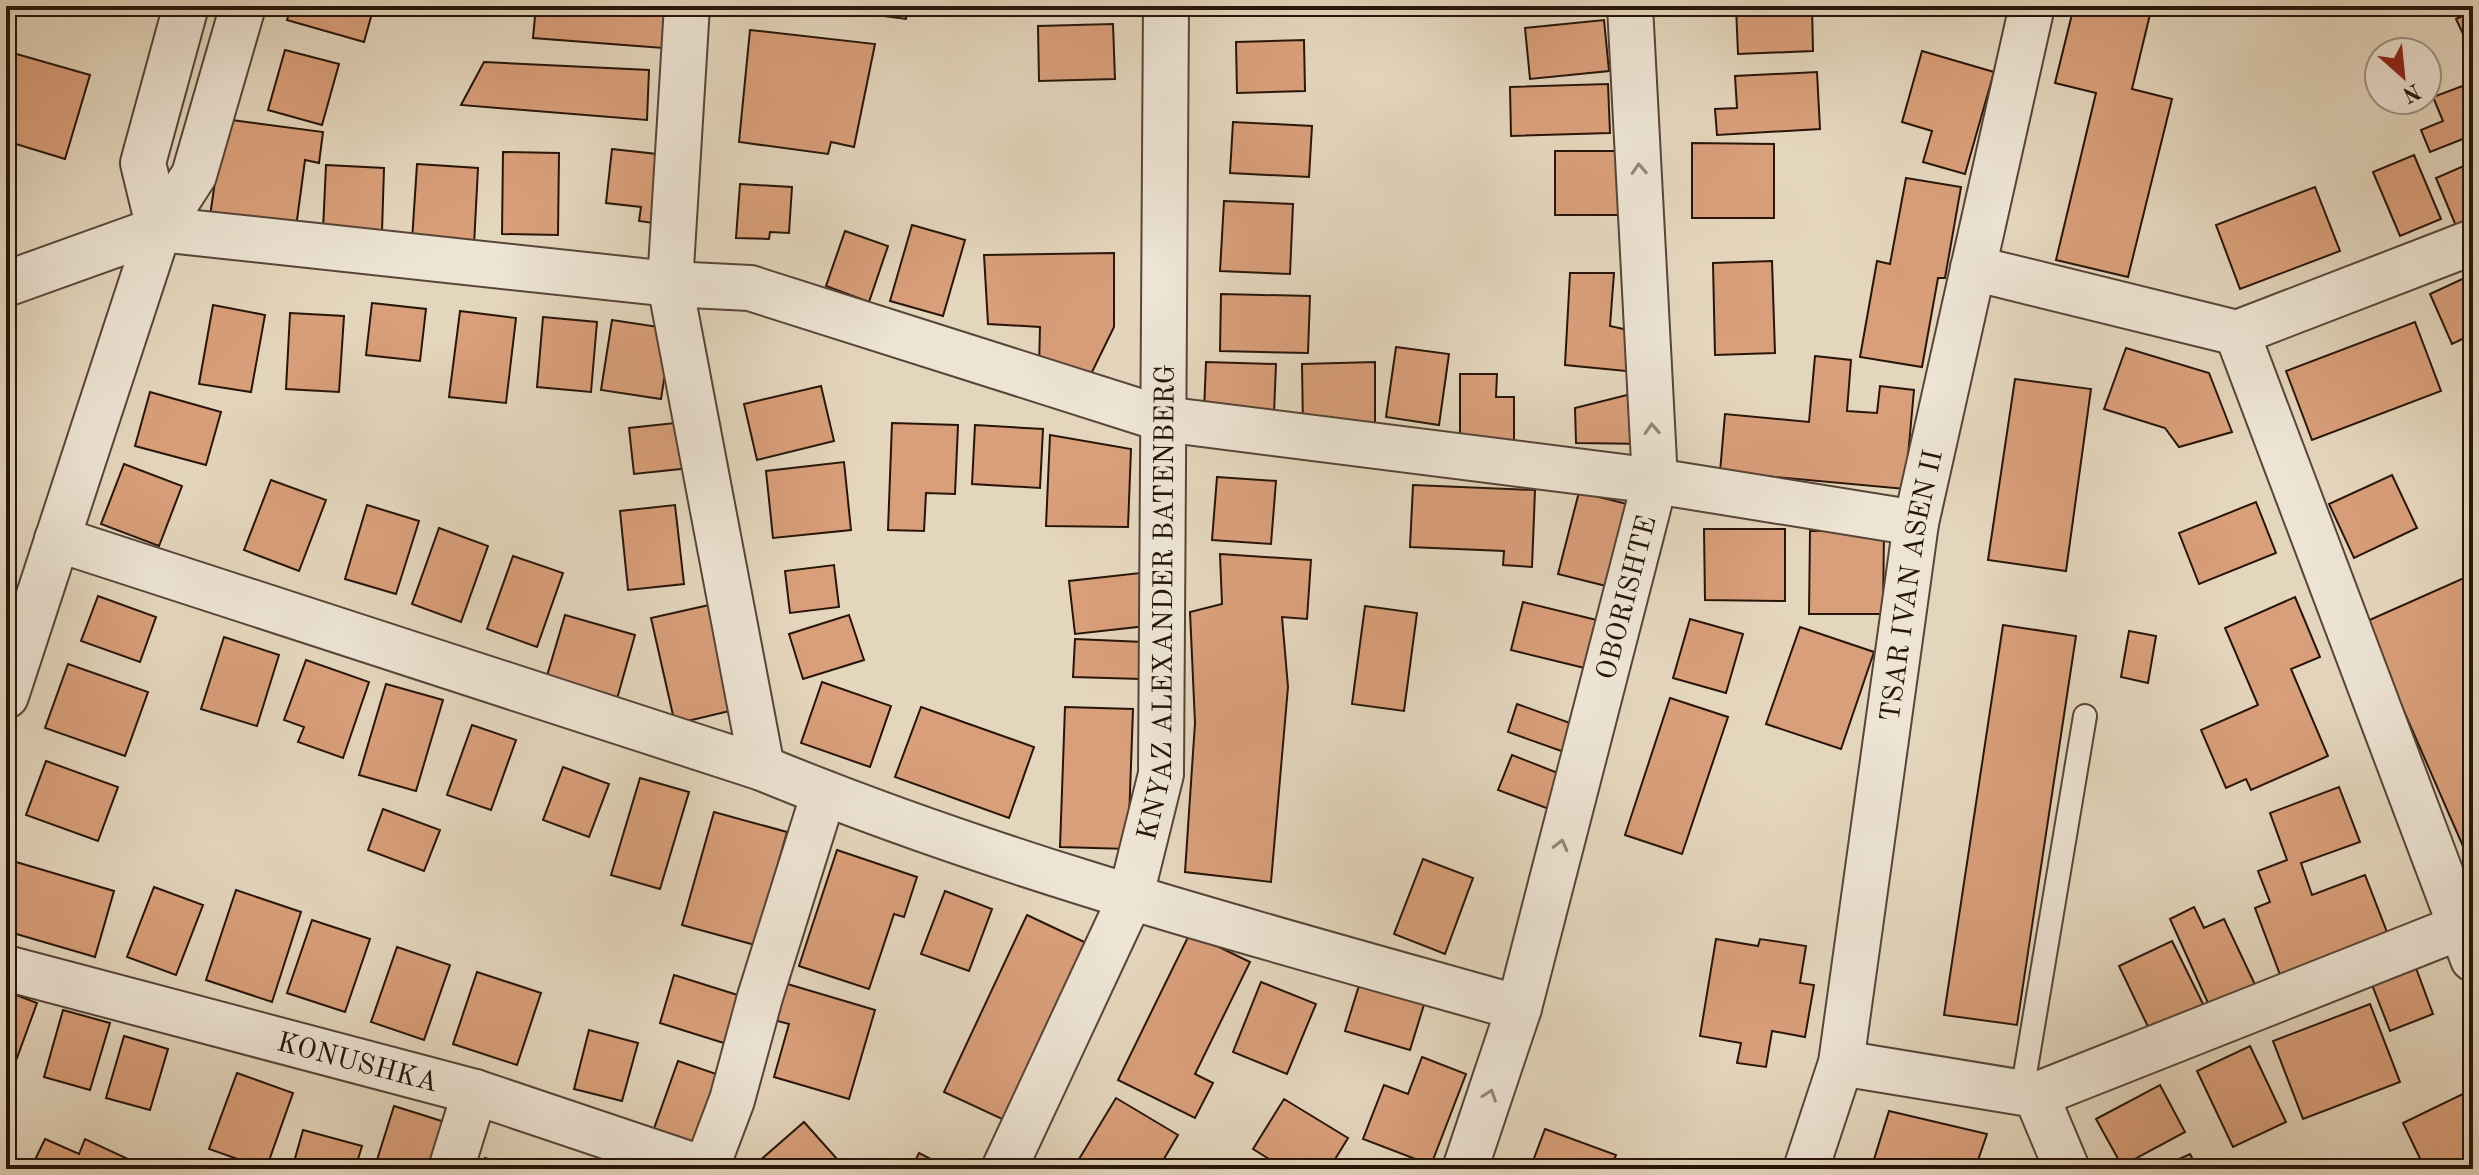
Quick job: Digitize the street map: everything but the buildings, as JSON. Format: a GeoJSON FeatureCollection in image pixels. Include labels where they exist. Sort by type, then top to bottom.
{"type":"FeatureCollection","features":[{"type":"Feature","properties":{"kind":"street"},"geometry":{"type":"LineString","coordinates":[[159,229],[143,163],[186,6]]}},
{"type":"Feature","properties":{"kind":"street"},"geometry":{"type":"LineString","coordinates":[[6,696],[159,229],[194,175],[243,6]]}},
{"type":"Feature","properties":{"kind":"street"},"geometry":{"type":"LineString","coordinates":[[687,6],[670,284],[762,768]]}},
{"type":"Feature","properties":{"kind":"street","name":"KNYAZ ALEXANDER BATENBERG"},"geometry":{"type":"LineString","coordinates":[[1004,1169],[1130,899],[1161,774],[1166,6]]}},
{"type":"Feature","properties":{"kind":"street","name":"OBORISHTE"},"geometry":{"type":"LineString","coordinates":[[1465,1169],[1519,1008],[1655,481],[1630,6]]}},
{"type":"Feature","properties":{"kind":"street","name":"TSAR IVAN ASEN II"},"geometry":{"type":"LineString","coordinates":[[1806,1169],[1841,1063],[1916,523],[2032,6]]}},
{"type":"Feature","properties":{"kind":"street"},"geometry":{"type":"LineString","coordinates":[[6,284],[159,229],[670,284],[750,288],[1163,419],[1655,481],[1916,523]]}},
{"type":"Feature","properties":{"kind":"street"},"geometry":{"type":"LineString","coordinates":[[1973,268],[2237,333],[2473,242]]}},
{"type":"Feature","properties":{"kind":"street"},"geometry":{"type":"LineString","coordinates":[[1841,1063],[2029,1093],[2469,936],[2237,333]]}},
{"type":"Feature","properties":{"kind":"street"},"geometry":{"type":"LineString","coordinates":[[57,539],[762,768],[824,793],[1130,899],[1519,1008]]}},
{"type":"Feature","properties":{"kind":"street"},"geometry":{"type":"LineString","coordinates":[[705,1169],[732,1100],[824,793]]}},
{"type":"Feature","properties":{"kind":"street","name":"KONUSHKA"},"geometry":{"type":"LineString","coordinates":[[6,968],[475,1092],[705,1169]]}},
{"type":"Feature","properties":{"kind":"street"},"geometry":{"type":"LineString","coordinates":[[451,1169],[475,1092]]}},
{"type":"Feature","properties":{"kind":"street"},"geometry":{"type":"LineString","coordinates":[[2029,1093],[2067,1169]]}},
{"type":"Feature","properties":{"kind":"lane"},"geometry":{"type":"LineString","coordinates":[[2029,1093],[2085,716]]}}]}
